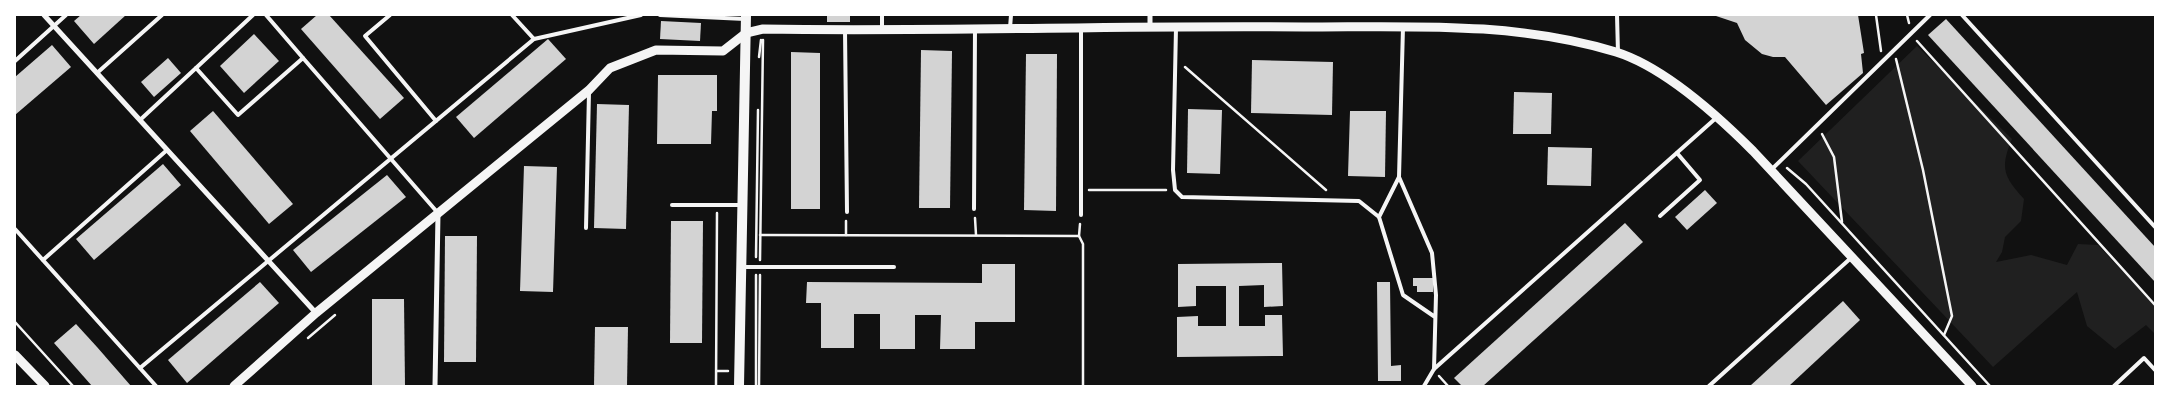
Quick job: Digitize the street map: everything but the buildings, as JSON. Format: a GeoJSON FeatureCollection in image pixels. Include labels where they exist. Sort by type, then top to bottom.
{"type":"FeatureCollection","features":[{"type":"Feature","properties":{"kind":"main road"},"geometry":{"type":"LineString","coordinates":[[739,386],[746,17]]}},
{"type":"Feature","properties":{"kind":"street"},"geometry":{"type":"LineString","coordinates":[[44,15],[316,313]]}},
{"type":"Feature","properties":{"kind":"street"},"geometry":{"type":"LineString","coordinates":[[1150,15],[1150,26]]}},
{"type":"Feature","properties":{"kind":"street"},"geometry":{"type":"LineString","coordinates":[[234,386],[316,313],[589,90],[610,68],[656,50],[723,51],[746,33],[763,29],[882,30],[1176,26],[1403,27],[1518,31],[1618,53],[1670,80],[1718,117],[1853,256],[1972,386]]}},
{"type":"Feature","properties":{"kind":"street"},"geometry":{"type":"LineString","coordinates":[[435,386],[438,213]]}},
{"type":"Feature","properties":{"kind":"street"},"geometry":{"type":"LineString","coordinates":[[15,355],[45,386]]}},
{"type":"Feature","properties":{"kind":"lane"},"geometry":{"type":"LineString","coordinates":[[15,62],[66,15]]}},
{"type":"Feature","properties":{"kind":"lane"},"geometry":{"type":"LineString","coordinates":[[97,73],[162,15]]}},
{"type":"Feature","properties":{"kind":"lane"},"geometry":{"type":"LineString","coordinates":[[140,120],[253,15]]}},
{"type":"Feature","properties":{"kind":"lane"},"geometry":{"type":"LineString","coordinates":[[266,15],[438,213]]}},
{"type":"Feature","properties":{"kind":"lane"},"geometry":{"type":"LineString","coordinates":[[390,15],[365,36],[436,121]]}},
{"type":"Feature","properties":{"kind":"lane"},"geometry":{"type":"LineString","coordinates":[[512,15],[534,39]]}},
{"type":"Feature","properties":{"kind":"lane"},"geometry":{"type":"LineString","coordinates":[[140,368],[534,39],[641,15]]}},
{"type":"Feature","properties":{"kind":"lane"},"geometry":{"type":"LineString","coordinates":[[660,15],[746,17]]}},
{"type":"Feature","properties":{"kind":"lane"},"geometry":{"type":"LineString","coordinates":[[882,15],[882,30]]}},
{"type":"Feature","properties":{"kind":"lane"},"geometry":{"type":"LineString","coordinates":[[1010,28],[1011,15]]}},
{"type":"Feature","properties":{"kind":"lane"},"geometry":{"type":"LineString","coordinates":[[1617,15],[1618,53]]}},
{"type":"Feature","properties":{"kind":"lane"},"geometry":{"type":"LineString","coordinates":[[1771,170],[1930,15]]}},
{"type":"Feature","properties":{"kind":"lane"},"geometry":{"type":"LineString","coordinates":[[1962,15],[2155,227]]}},
{"type":"Feature","properties":{"kind":"lane"},"geometry":{"type":"LineString","coordinates":[[1176,26],[1173,170],[1175,190],[1182,197],[1359,202],[1378,217],[1403,295],[1435,317]]}},
{"type":"Feature","properties":{"kind":"lane"},"geometry":{"type":"LineString","coordinates":[[1081,27],[1081,215]]}},
{"type":"Feature","properties":{"kind":"lane"},"geometry":{"type":"LineString","coordinates":[[1403,27],[1399,176],[1432,253],[1436,295],[1434,369]]}},
{"type":"Feature","properties":{"kind":"lane"},"geometry":{"type":"LineString","coordinates":[[974,209],[975,29]]}},
{"type":"Feature","properties":{"kind":"lane"},"geometry":{"type":"LineString","coordinates":[[846,30],[847,212]]}},
{"type":"Feature","properties":{"kind":"lane"},"geometry":{"type":"LineString","coordinates":[[196,68],[238,115],[303,58]]}},
{"type":"Feature","properties":{"kind":"lane"},"geometry":{"type":"LineString","coordinates":[[586,228],[589,90]]}},
{"type":"Feature","properties":{"kind":"lane"},"geometry":{"type":"LineString","coordinates":[[1424,386],[1434,369],[1718,117]]}},
{"type":"Feature","properties":{"kind":"lane"},"geometry":{"type":"LineString","coordinates":[[43,260],[167,150]]}},
{"type":"Feature","properties":{"kind":"lane"},"geometry":{"type":"LineString","coordinates":[[1660,216],[1700,180],[1677,154]]}},
{"type":"Feature","properties":{"kind":"lane"},"geometry":{"type":"LineString","coordinates":[[1378,217],[1399,176]]}},
{"type":"Feature","properties":{"kind":"lane"},"geometry":{"type":"LineString","coordinates":[[672,205],[741,205]]}},
{"type":"Feature","properties":{"kind":"lane"},"geometry":{"type":"LineString","coordinates":[[15,229],[156,386]]}},
{"type":"Feature","properties":{"kind":"lane"},"geometry":{"type":"LineString","coordinates":[[1709,386],[1853,256]]}},
{"type":"Feature","properties":{"kind":"lane"},"geometry":{"type":"LineString","coordinates":[[740,267],[894,267]]}},
{"type":"Feature","properties":{"kind":"lane"},"geometry":{"type":"LineString","coordinates":[[2114,386],[2144,358],[2155,370]]}},
{"type":"Feature","properties":{"kind":"path"},"geometry":{"type":"LineString","coordinates":[[1876,15],[1883,61]]}},
{"type":"Feature","properties":{"kind":"path"},"geometry":{"type":"LineString","coordinates":[[1908,15],[1911,34],[2155,305]]}},
{"type":"Feature","properties":{"kind":"path"},"geometry":{"type":"LineString","coordinates":[[758,267],[763,29]]}},
{"type":"Feature","properties":{"kind":"path"},"geometry":{"type":"LineString","coordinates":[[757,386],[759,58],[763,29]]}},
{"type":"Feature","properties":{"kind":"path"},"geometry":{"type":"LineString","coordinates":[[1893,51],[1900,72],[1923,170],[1952,316],[1944,335]]}},
{"type":"Feature","properties":{"kind":"path"},"geometry":{"type":"LineString","coordinates":[[1175,58],[1338,201]]}},
{"type":"Feature","properties":{"kind":"path"},"geometry":{"type":"LineString","coordinates":[[1815,127],[1826,138],[1834,157],[1842,224]]}},
{"type":"Feature","properties":{"kind":"path"},"geometry":{"type":"LineString","coordinates":[[1780,161],[1806,184],[1990,386]]}},
{"type":"Feature","properties":{"kind":"path"},"geometry":{"type":"LineString","coordinates":[[1081,190],[1175,190]]}},
{"type":"Feature","properties":{"kind":"path"},"geometry":{"type":"LineString","coordinates":[[716,386],[717,206]]}},
{"type":"Feature","properties":{"kind":"path"},"geometry":{"type":"LineString","coordinates":[[974,209],[976,236]]}},
{"type":"Feature","properties":{"kind":"path"},"geometry":{"type":"LineString","coordinates":[[846,235],[847,212]]}},
{"type":"Feature","properties":{"kind":"path"},"geometry":{"type":"LineString","coordinates":[[760,235],[1079,236],[1083,244],[1083,386]]}},
{"type":"Feature","properties":{"kind":"path"},"geometry":{"type":"LineString","coordinates":[[15,322],[73,386]]}},
{"type":"Feature","properties":{"kind":"shaded area"},"geometry":{"type":"Polygon","coordinates":[[[1917,46],[2012,139],[2006,157],[2006,171],[2008,178],[2024,199],[2021,221],[2005,237],[2002,252],[1996,262],[2031,255],[2067,265],[2078,244],[2098,245],[2155,306],[2155,334],[2146,325],[2115,349],[2087,326],[2077,292],[1993,367],[1798,161],[1917,46]]]}}]}
